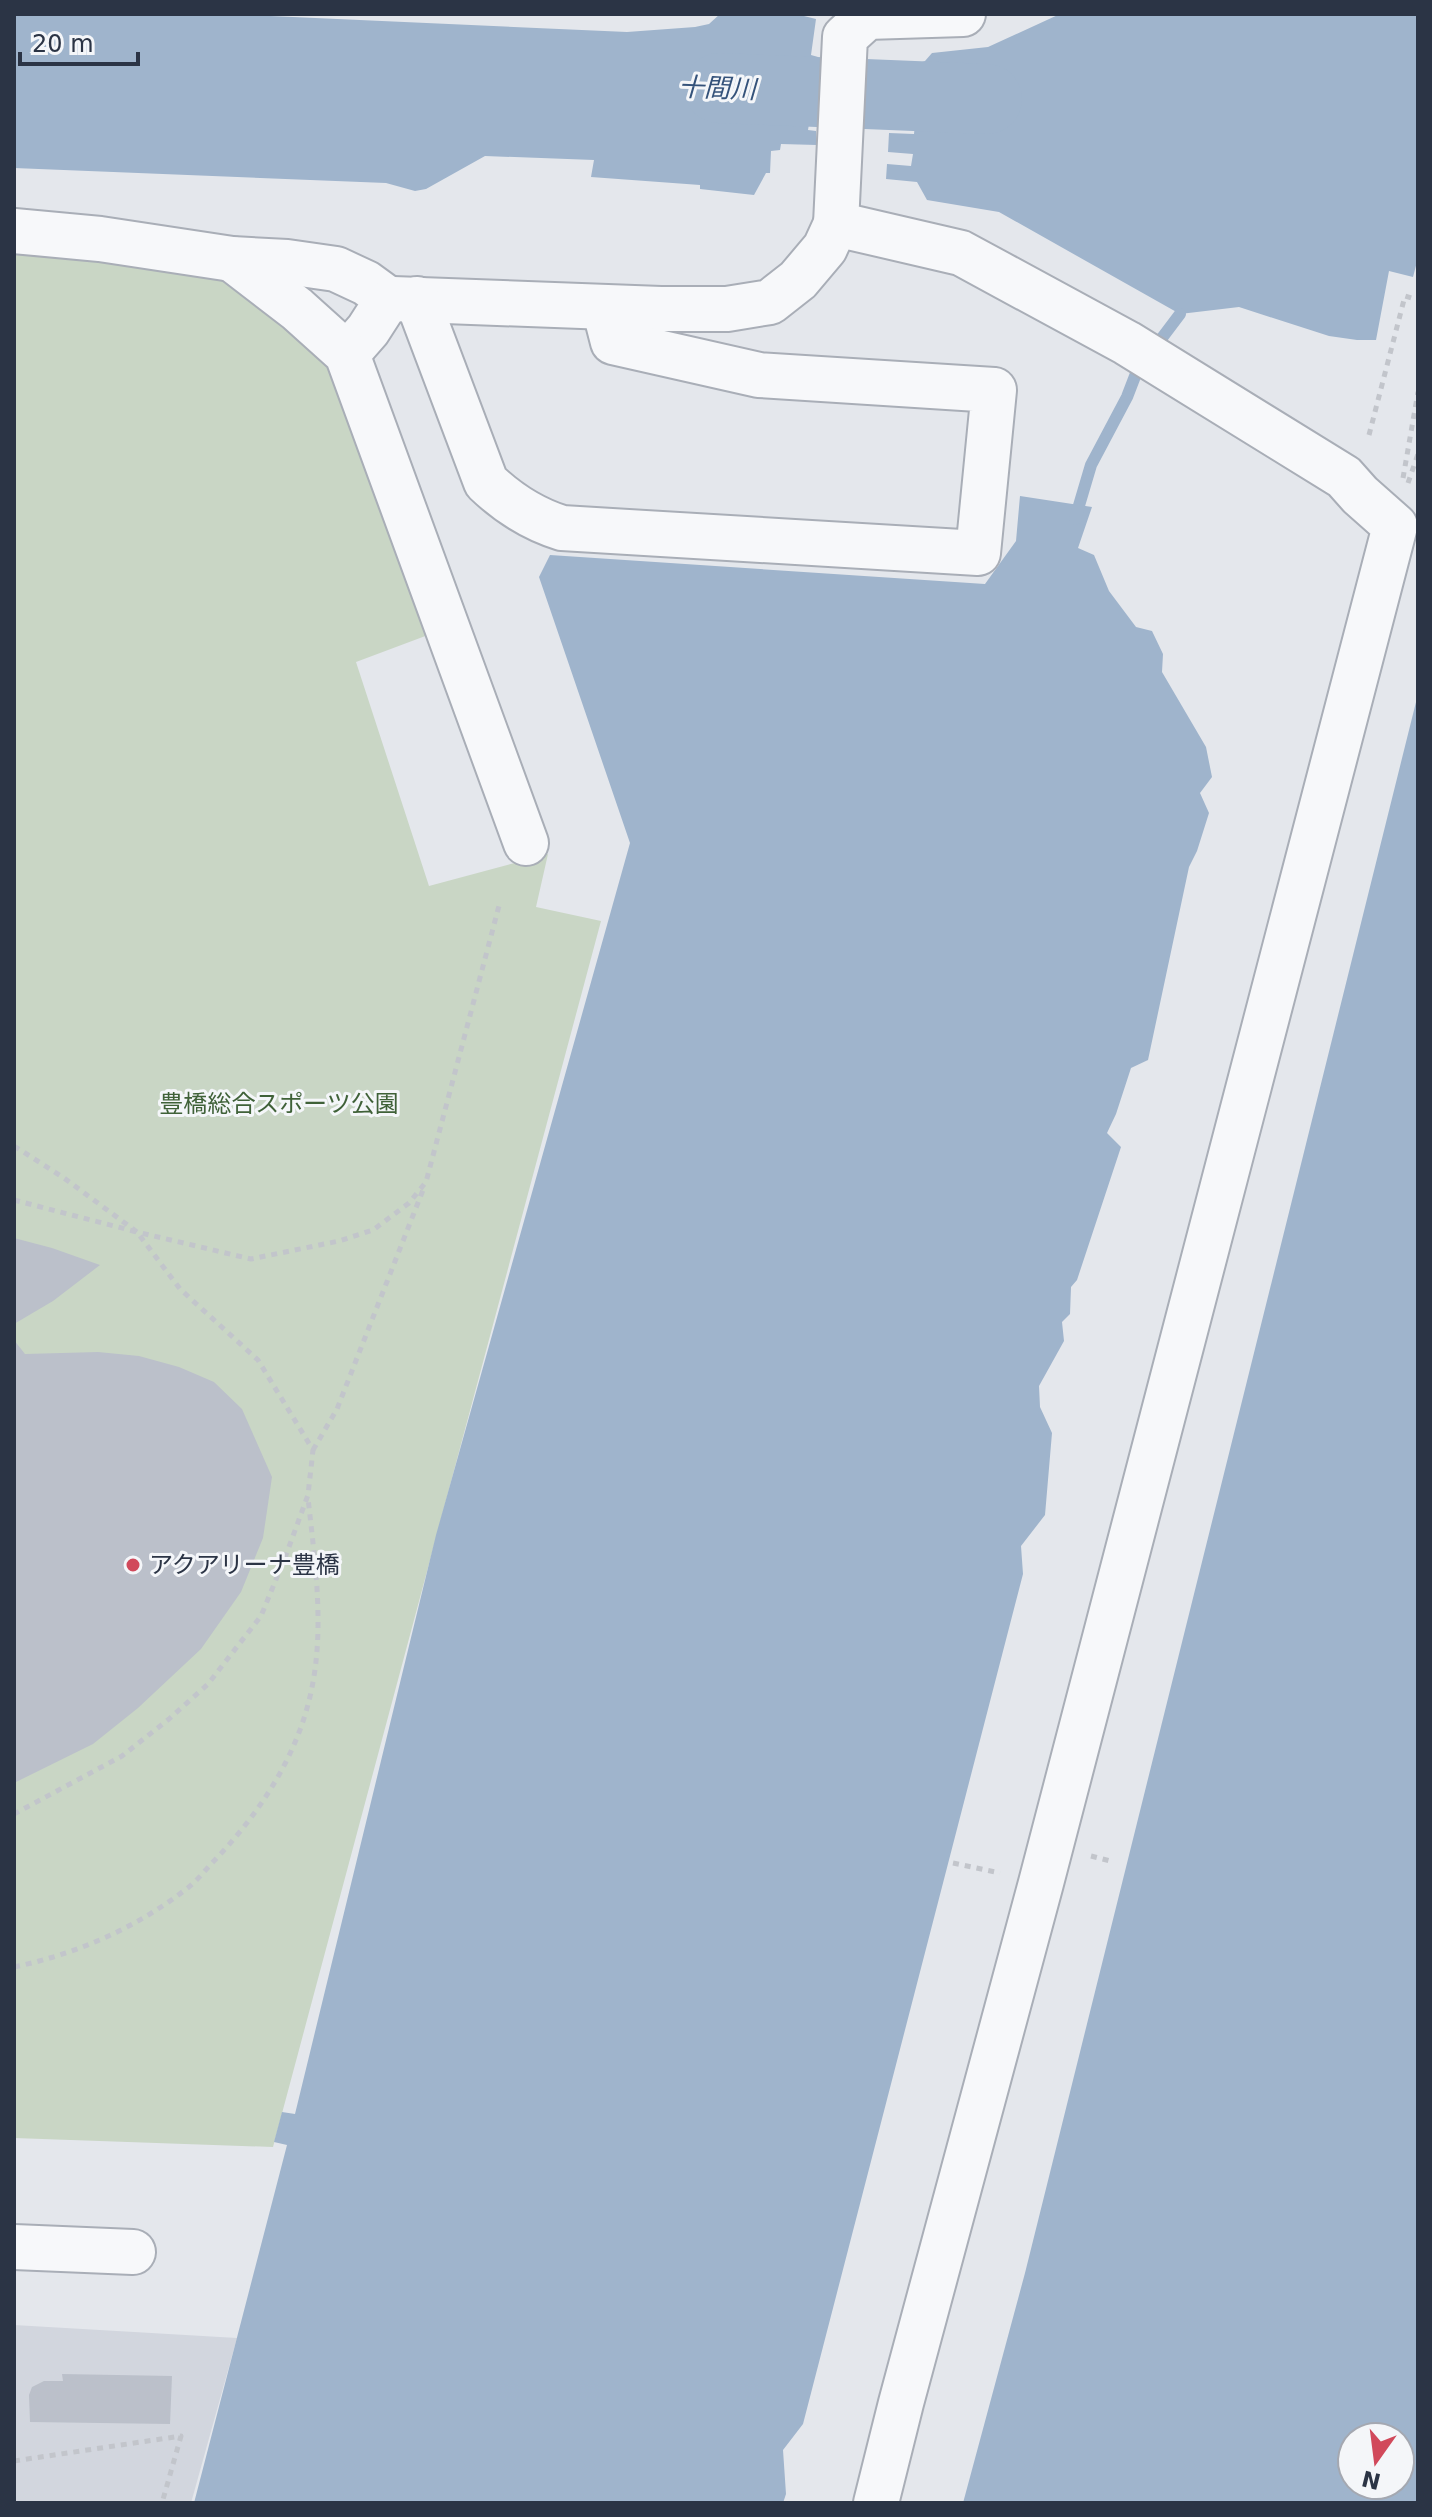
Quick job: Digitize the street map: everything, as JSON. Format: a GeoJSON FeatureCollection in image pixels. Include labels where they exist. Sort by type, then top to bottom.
{"type":"FeatureCollection","features":[{"type":"Feature","properties":{"kind":"street"},"geometry":{"type":"LineString","coordinates":[[14,231],[336,269],[414,299],[727,309],[770,302],[798,280],[825,248],[836,224],[845,37],[867,17],[963,14]]}},
{"type":"Feature","properties":{"kind":"street"},"geometry":{"type":"LineString","coordinates":[[836,224],[961,253],[1086,320],[1323,463],[1344,477],[1395,526],[876,2503]]}},
{"type":"Feature","properties":{"kind":"street"},"geometry":{"type":"LineString","coordinates":[[232,259],[297,309],[347,354],[526,843]]}},
{"type":"Feature","properties":{"kind":"street"},"geometry":{"type":"LineString","coordinates":[[414,299],[486,482],[527,514],[548,524],[562,528],[978,553],[994,390],[759,375],[613,342],[587,306]]}},
{"type":"Feature","properties":{"kind":"street"},"geometry":{"type":"LineString","coordinates":[[347,354],[368,330],[414,299]]}},
{"type":"Feature","properties":{"kind":"street"},"geometry":{"type":"LineString","coordinates":[[14,2247],[133,2252]]}},
{"type":"Feature","properties":{"kind":"path"},"geometry":{"type":"LineString","coordinates":[[1369,435],[1405,296],[1418,300]]}},
{"type":"Feature","properties":{"kind":"path"},"geometry":{"type":"LineString","coordinates":[[1395,526],[1418,392]]}},
{"type":"Feature","properties":{"kind":"path"},"geometry":{"type":"LineString","coordinates":[[14,1967],[53,1959],[101,1941],[187,1889],[231,1844],[268,1797],[291,1748],[311,1694],[318,1642],[316,1562],[308,1495],[313,1450],[337,1409],[426,1182],[500,902]]}},
{"type":"Feature","properties":{"kind":"path"},"geometry":{"type":"LineString","coordinates":[[14,1146],[64,1178],[137,1232],[180,1289],[258,1360],[313,1450]]}},
{"type":"Feature","properties":{"kind":"path"},"geometry":{"type":"LineString","coordinates":[[14,1200],[251,1259],[339,1241],[373,1230],[409,1203],[426,1182]]}},
{"type":"Feature","properties":{"kind":"path"},"geometry":{"type":"LineString","coordinates":[[14,1814],[122,1756],[208,1684],[261,1616],[308,1495]]}},
{"type":"Feature","properties":{"kind":"path"},"geometry":{"type":"LineString","coordinates":[[14,2461],[181,2436],[162,2503]]}},
{"type":"Feature","properties":{"kind":"shaded area"},"geometry":{"type":"Polygon","coordinates":[[[14,2325],[237,2338],[191,2503],[14,2503],[14,2325]]]}},
{"type":"Feature","properties":{"kind":"green space","name":"豊橋総合スポーツ公園"},"geometry":{"type":"Polygon","coordinates":[[[14,250],[239,280],[310,336],[336,377],[436,632],[356,662],[429,886],[548,854],[536,907],[601,921],[273,2147],[14,2138],[14,250]]]}},
{"type":"Feature","properties":{"kind":"water"},"geometry":{"type":"Polygon","coordinates":[[[14,14],[228,14],[627,32],[695,27],[709,24],[720,14],[796,14],[816,19],[811,55],[818,57],[817,75],[811,75],[811,81],[817,83],[817,100],[809,99],[809,106],[817,106],[816,125],[809,124],[808,130],[816,131],[817,145],[781,144],[780,150],[771,151],[770,173],[766,173],[754,195],[700,189],[700,185],[591,177],[594,160],[485,156],[426,189],[415,191],[386,183],[14,168],[14,14]]]}},
{"type":"Feature","properties":{"kind":"water"},"geometry":{"type":"Polygon","coordinates":[[[1060,14],[1418,14],[1418,258],[1413,277],[1389,271],[1376,340],[1329,336],[1239,307],[1180,314],[999,212],[927,200],[917,182],[886,179],[887,164],[911,166],[913,154],[888,152],[889,133],[914,134],[915,124],[890,123],[891,109],[915,112],[917,103],[891,101],[892,88],[918,89],[919,79],[893,77],[894,62],[917,64],[932,53],[988,47],[1060,14]]]}},
{"type":"Feature","properties":{"kind":"water"},"geometry":{"type":"Polygon","coordinates":[[[1020,496],[1092,507],[1078,548],[1094,555],[1109,591],[1136,627],[1152,631],[1163,654],[1162,672],[1206,747],[1212,777],[1200,793],[1209,813],[1189,867],[1148,1060],[1131,1068],[1107,1133],[1121,1147],[1077,1280],[1071,1287],[1070,1314],[1062,1322],[1064,1341],[1039,1386],[1040,1407],[1052,1433],[1045,1515],[1021,1546],[1023,1574],[803,2424],[783,2450],[786,2494],[783,2503],[194,2503],[287,2145],[274,2142],[282,2112],[295,2114],[436,1535],[630,843],[539,577],[550,555],[985,584],[1016,541],[1020,496]]]}},
{"type":"Feature","properties":{"kind":"water"},"geometry":{"type":"Polygon","coordinates":[[[1418,694],[1418,2503],[963,2503],[1025,2273],[1418,694]]]}},
{"type":"Feature","properties":{"kind":"building"},"geometry":{"type":"Polygon","coordinates":[[[14,1238],[100,1265],[53,1301],[14,1324],[14,1238]]]}},
{"type":"Feature","properties":{"kind":"building","name":"アクアリーナ豊橋"},"geometry":{"type":"Polygon","coordinates":[[[14,1340],[25,1354],[98,1352],[139,1356],[179,1367],[214,1382],[242,1409],[272,1477],[263,1538],[241,1592],[201,1649],[138,1708],[93,1744],[14,1783],[14,1340]]]}},
{"type":"Feature","properties":{"kind":"building"},"geometry":{"type":"Polygon","coordinates":[[[62,2374],[172,2376],[170,2424],[30,2422],[29,2395],[32,2387],[44,2381],[63,2381],[62,2374]]]}},
{"type":"Feature","properties":{"kind":"waterway","name":"十間川"},"geometry":{"type":"LineString","coordinates":[[719,88],[987,99]]}},
{"type":"Feature","properties":{"kind":"waterway"},"geometry":{"type":"LineString","coordinates":[[1075,519],[1091,465],[1127,397],[1137,371],[1180,314]]}},
{"type":"Feature","properties":{"kind":"place","name":"アクアリーナ豊橋"},"geometry":{"type":"Point","coordinates":[133,1565]}}]}
